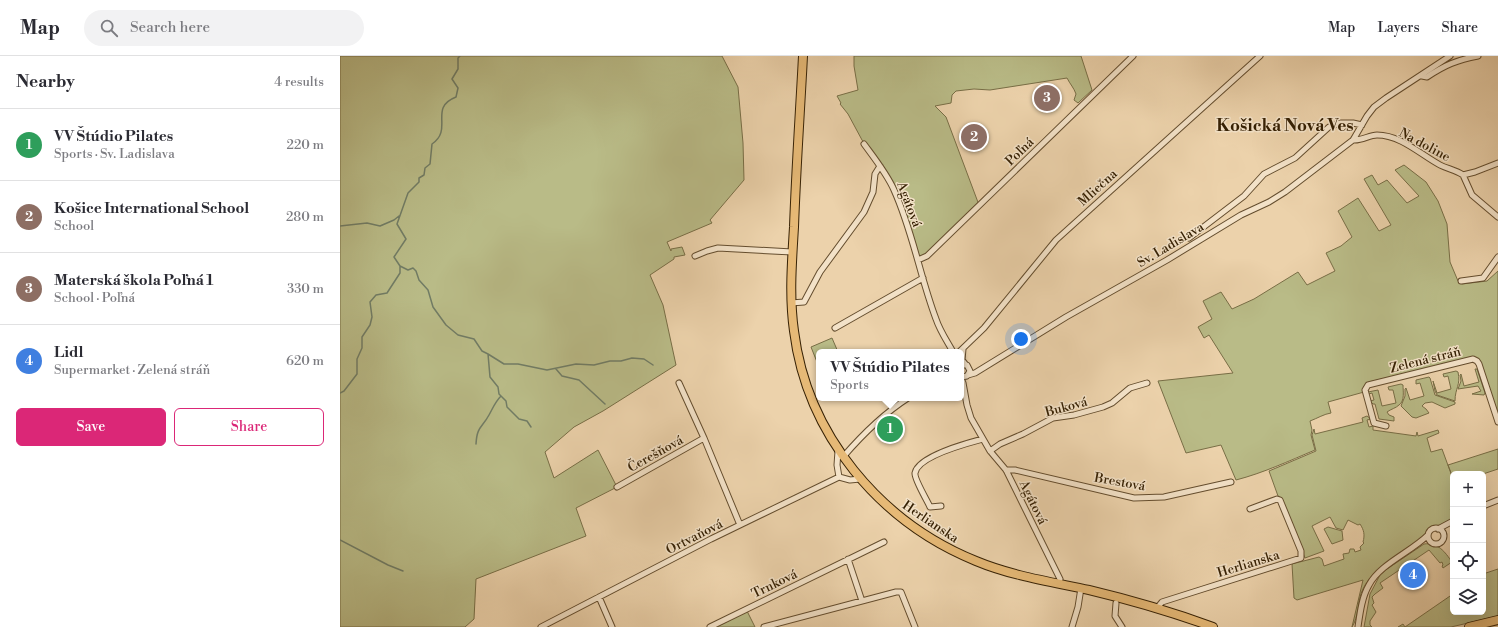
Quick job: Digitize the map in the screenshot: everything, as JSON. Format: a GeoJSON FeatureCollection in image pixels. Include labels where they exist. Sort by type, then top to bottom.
{"type":"FeatureCollection","features":[{"type":"Feature","properties":{"kind":"main road","name":"Herlianska"},"geometry":{"type":"LineString","coordinates":[[802,56],[792,252],[791,303],[798,355],[806,382],[828,435],[840,454],[860,479],[899,516],[934,541],[955,552],[977,562],[1001,570],[1081,588],[1157,608],[1213,627]]}},
{"type":"Feature","properties":{"kind":"main road"},"geometry":{"type":"LineString","coordinates":[[1469,627],[1498,620]]}},
{"type":"Feature","properties":{"kind":"street","name":"Poľná"},"geometry":{"type":"LineString","coordinates":[[918,260],[927,256],[1133,56]]}},
{"type":"Feature","properties":{"kind":"street","name":"Mliečna"},"geometry":{"type":"LineString","coordinates":[[963,349],[984,328],[1056,240],[1260,56]]}},
{"type":"Feature","properties":{"kind":"street","name":"Sv. Ladislava"},"geometry":{"type":"LineString","coordinates":[[964,378],[975,373],[1066,317],[1167,260],[1241,215],[1269,202],[1285,192],[1354,140],[1374,107],[1450,56]]}},
{"type":"Feature","properties":{"kind":"street","name":"Sv. Ladislava"},"geometry":{"type":"LineString","coordinates":[[1422,76],[1427,77],[1439,69],[1458,60],[1478,56]]}},
{"type":"Feature","properties":{"kind":"street","name":"Sv. Ladislava"},"geometry":{"type":"LineString","coordinates":[[1189,238],[1244,196],[1264,174],[1296,158],[1329,127],[1340,123],[1362,125]]}},
{"type":"Feature","properties":{"kind":"street","name":"Na doline"},"geometry":{"type":"LineString","coordinates":[[1354,140],[1378,135],[1396,139],[1406,143],[1443,167],[1463,174]]}},
{"type":"Feature","properties":{"kind":"street","name":"Agátová"},"geometry":{"type":"LineString","coordinates":[[864,144],[888,178],[901,206],[937,321],[951,349]]}},
{"type":"Feature","properties":{"kind":"street"},"geometry":{"type":"LineString","coordinates":[[1498,163],[1475,172],[1463,174],[1472,195],[1498,216]]}},
{"type":"Feature","properties":{"kind":"street"},"geometry":{"type":"LineString","coordinates":[[791,303],[804,302],[820,272],[864,212],[873,192],[875,174],[880,166]]}},
{"type":"Feature","properties":{"kind":"street"},"geometry":{"type":"LineString","coordinates":[[696,256],[718,248],[792,252]]}},
{"type":"Feature","properties":{"kind":"street"},"geometry":{"type":"LineString","coordinates":[[1461,281],[1483,278],[1498,257]]}},
{"type":"Feature","properties":{"kind":"street"},"geometry":{"type":"LineString","coordinates":[[835,328],[923,278]]}},
{"type":"Feature","properties":{"kind":"street","name":"Zelená stráň"},"geometry":{"type":"LineString","coordinates":[[1386,426],[1374,424],[1365,390],[1368,385],[1472,359],[1476,360],[1479,364],[1498,422]]}},
{"type":"Feature","properties":{"kind":"street"},"geometry":{"type":"LineString","coordinates":[[964,363],[978,370]]}},
{"type":"Feature","properties":{"kind":"street","name":"Agátová"},"geometry":{"type":"LineString","coordinates":[[964,363],[966,405],[971,418],[990,451],[1006,470],[1060,579]]}},
{"type":"Feature","properties":{"kind":"street"},"geometry":{"type":"LineString","coordinates":[[679,383],[704,438],[740,525]]}},
{"type":"Feature","properties":{"kind":"street","name":"Buková"},"geometry":{"type":"LineString","coordinates":[[990,451],[1000,444],[1053,418],[1074,415],[1102,407],[1112,403],[1130,388],[1147,383]]}},
{"type":"Feature","properties":{"kind":"street"},"geometry":{"type":"LineString","coordinates":[[860,479],[850,480],[839,477],[837,466],[840,454],[893,408],[904,401]]}},
{"type":"Feature","properties":{"kind":"street","name":"Čerešňová"},"geometry":{"type":"LineString","coordinates":[[617,487],[704,438]]}},
{"type":"Feature","properties":{"kind":"street"},"geometry":{"type":"LineString","coordinates":[[941,506],[930,507],[915,477],[916,470],[927,459],[957,446],[983,440]]}},
{"type":"Feature","properties":{"kind":"street","name":"Brestová"},"geometry":{"type":"LineString","coordinates":[[1006,470],[1015,470],[1134,498],[1164,497],[1231,482]]}},
{"type":"Feature","properties":{"kind":"street","name":"Ortvaňová"},"geometry":{"type":"LineString","coordinates":[[542,627],[740,525],[839,477]]}},
{"type":"Feature","properties":{"kind":"street","name":"Herlianska"},"geometry":{"type":"LineString","coordinates":[[1157,608],[1162,602],[1301,558],[1300,551],[1280,500],[1277,499],[1250,509]]}},
{"type":"Feature","properties":{"kind":"street"},"geometry":{"type":"LineString","coordinates":[[1486,505],[1498,500]]}},
{"type":"Feature","properties":{"kind":"street"},"geometry":{"type":"LineString","coordinates":[[1360,627],[1359,619],[1366,591],[1372,579],[1389,564],[1418,544],[1432,529],[1438,529],[1450,523]]}},
{"type":"Feature","properties":{"kind":"street"},"geometry":{"type":"LineString","coordinates":[[1418,544],[1439,542],[1443,539],[1443,534],[1450,524]]}},
{"type":"Feature","properties":{"kind":"street"},"geometry":{"type":"LineString","coordinates":[[1438,529],[1443,534]]}},
{"type":"Feature","properties":{"kind":"street"},"geometry":{"type":"LineString","coordinates":[[1428,535],[1431,542]]}},
{"type":"Feature","properties":{"kind":"street","name":"Trnková"},"geometry":{"type":"LineString","coordinates":[[710,627],[884,542]]}},
{"type":"Feature","properties":{"kind":"street"},"geometry":{"type":"LineString","coordinates":[[848,559],[862,601]]}},
{"type":"Feature","properties":{"kind":"street"},"geometry":{"type":"LineString","coordinates":[[1072,627],[1078,607],[1081,588]]}},
{"type":"Feature","properties":{"kind":"street"},"geometry":{"type":"LineString","coordinates":[[764,627],[901,592],[915,627]]}},
{"type":"Feature","properties":{"kind":"street"},"geometry":{"type":"LineString","coordinates":[[599,597],[612,627]]}},
{"type":"Feature","properties":{"kind":"street"},"geometry":{"type":"LineString","coordinates":[[1116,603],[1114,616],[1122,627]]}},
{"type":"Feature","properties":{"kind":"green space"},"geometry":{"type":"Polygon","coordinates":[[[340,56],[722,56],[738,87],[743,143],[744,180],[710,220],[712,223],[667,242],[671,251],[671,249],[682,247],[685,255],[674,257],[674,259],[650,275],[663,305],[676,365],[603,411],[574,427],[545,452],[554,478],[598,450],[617,487],[576,508],[586,536],[476,579],[474,619],[465,627],[340,627],[340,56]]]}},
{"type":"Feature","properties":{"kind":"green space"},"geometry":{"type":"Polygon","coordinates":[[[854,56],[1081,56],[1092,90],[1078,103],[1074,100],[1076,94],[1067,78],[990,90],[974,89],[956,91],[952,95],[951,103],[935,106],[946,117],[979,205],[926,256],[918,260],[901,206],[880,166],[862,140],[848,114],[840,104],[841,103],[837,96],[858,90],[854,56]]]}},
{"type":"Feature","properties":{"kind":"green space"},"geometry":{"type":"Polygon","coordinates":[[[1404,165],[1426,182],[1438,201],[1447,224],[1450,262],[1458,281],[1462,284],[1487,281],[1498,271],[1498,414],[1478,359],[1473,357],[1369,382],[1364,386],[1364,392],[1328,402],[1331,413],[1310,421],[1312,430],[1311,435],[1315,450],[1256,474],[1236,480],[1221,445],[1186,453],[1158,381],[1233,373],[1209,335],[1204,338],[1198,327],[1212,319],[1203,301],[1221,292],[1232,309],[1254,299],[1298,272],[1307,285],[1335,271],[1326,253],[1341,246],[1352,237],[1338,211],[1358,198],[1379,231],[1391,225],[1364,179],[1372,175],[1378,185],[1387,180],[1407,203],[1419,196],[1395,170],[1404,165]]]}},
{"type":"Feature","properties":{"kind":"green space"},"geometry":{"type":"Polygon","coordinates":[[[832,338],[837,349],[816,349],[816,360],[811,347],[832,338]]]}},
{"type":"Feature","properties":{"kind":"green space"},"geometry":{"type":"Polygon","coordinates":[[[1475,369],[1477,369],[1485,393],[1484,395],[1472,394],[1481,391],[1478,386],[1458,389],[1461,381],[1461,374],[1464,386],[1479,382],[1475,369]]]}},
{"type":"Feature","properties":{"kind":"green space"},"geometry":{"type":"Polygon","coordinates":[[[1456,371],[1458,372],[1459,380],[1455,401],[1437,395],[1433,381],[1437,393],[1451,389],[1448,376],[1444,377],[1443,374],[1456,371]]]}},
{"type":"Feature","properties":{"kind":"green space"},"geometry":{"type":"Polygon","coordinates":[[[1429,377],[1435,395],[1455,402],[1455,404],[1445,408],[1432,402],[1425,403],[1422,406],[1429,413],[1416,418],[1412,417],[1401,406],[1405,396],[1405,389],[1406,388],[1410,400],[1424,396],[1420,383],[1416,384],[1416,380],[1429,377]]]}},
{"type":"Feature","properties":{"kind":"green space"},"geometry":{"type":"Polygon","coordinates":[[[1401,384],[1403,385],[1403,396],[1401,403],[1387,412],[1389,415],[1394,417],[1394,421],[1379,419],[1375,404],[1370,401],[1374,400],[1372,393],[1369,394],[1368,392],[1378,390],[1382,406],[1396,403],[1393,390],[1389,390],[1388,387],[1401,384]]]}},
{"type":"Feature","properties":{"kind":"green space"},"geometry":{"type":"Polygon","coordinates":[[[1367,416],[1371,419],[1367,420],[1369,427],[1373,426],[1373,430],[1416,436],[1417,432],[1418,436],[1438,430],[1439,433],[1427,438],[1431,452],[1442,449],[1450,471],[1450,520],[1441,525],[1430,528],[1426,535],[1391,559],[1374,573],[1361,593],[1356,618],[1352,627],[1363,580],[1297,600],[1294,598],[1292,564],[1319,557],[1322,559],[1324,566],[1344,559],[1343,554],[1349,553],[1350,549],[1354,549],[1355,552],[1361,550],[1360,547],[1364,543],[1364,533],[1360,524],[1358,525],[1348,520],[1343,530],[1336,528],[1330,517],[1312,526],[1324,551],[1305,558],[1281,498],[1278,496],[1269,471],[1316,451],[1312,435],[1314,429],[1315,434],[1363,422],[1362,418],[1367,416]]]}},
{"type":"Feature","properties":{"kind":"green space"},"geometry":{"type":"Polygon","coordinates":[[[1498,449],[1498,469],[1486,473],[1486,471],[1450,471],[1448,465],[1498,449]]]}},
{"type":"Feature","properties":{"kind":"green space"},"geometry":{"type":"Polygon","coordinates":[[[1328,527],[1342,531],[1343,540],[1332,544],[1324,529],[1328,527]]]}},
{"type":"Feature","properties":{"kind":"green space"},"geometry":{"type":"Polygon","coordinates":[[[1424,544],[1441,548],[1450,559],[1450,563],[1443,568],[1442,562],[1440,563],[1429,550],[1380,583],[1383,588],[1372,597],[1374,603],[1372,605],[1376,612],[1370,621],[1370,625],[1372,627],[1364,627],[1370,594],[1380,575],[1424,544]]]}},
{"type":"Feature","properties":{"kind":"green space"},"geometry":{"type":"Polygon","coordinates":[[[1498,569],[1498,616],[1451,627],[1405,627],[1450,596],[1450,615],[1486,615],[1486,573],[1498,569]]]}},
{"type":"Feature","properties":{"kind":"green space"},"geometry":{"type":"Polygon","coordinates":[[[747,611],[755,627],[716,627],[747,611]]]}},
{"type":"Feature","properties":{"kind":"green space"},"geometry":{"type":"Polygon","coordinates":[[[1403,624],[1405,627],[1398,627],[1403,624]]]}},
{"type":"Feature","properties":{"kind":"waterway"},"geometry":{"type":"LineString","coordinates":[[340,393],[344,391],[357,374],[357,359],[362,348],[362,337],[370,325],[372,317],[370,302],[376,295],[387,293],[400,273],[400,266],[394,257],[406,239],[397,224],[408,193],[419,182],[419,178],[424,175],[425,168],[430,164],[432,144],[441,132],[442,113],[444,107],[448,102],[456,97],[458,88],[452,79],[458,69],[458,58],[460,56]]}},
{"type":"Feature","properties":{"kind":"waterway"},"geometry":{"type":"LineString","coordinates":[[340,226],[367,223],[380,226],[394,220],[399,216]]}},
{"type":"Feature","properties":{"kind":"waterway"},"geometry":{"type":"LineString","coordinates":[[400,266],[408,270],[413,268],[416,271],[419,280],[428,290],[433,307],[446,325],[458,335],[474,339],[482,351],[488,354],[490,377],[498,387],[499,394],[506,401],[507,407],[519,419],[527,421],[531,427]]}},
{"type":"Feature","properties":{"kind":"waterway"},"geometry":{"type":"LineString","coordinates":[[488,354],[504,364],[518,364],[547,370],[576,364],[594,365],[632,358],[644,359],[653,365]]}},
{"type":"Feature","properties":{"kind":"waterway"},"geometry":{"type":"LineString","coordinates":[[556,369],[562,376],[579,380],[605,404]]}},
{"type":"Feature","properties":{"kind":"waterway"},"geometry":{"type":"LineString","coordinates":[[476,444],[479,430],[501,396]]}},
{"type":"Feature","properties":{"kind":"waterway"},"geometry":{"type":"LineString","coordinates":[[340,540],[388,565],[403,571]]}},
{"type":"Feature","properties":{"kind":"place","name":"Materská škola Poľná 1"},"geometry":{"type":"Point","coordinates":[1047,98]}},
{"type":"Feature","properties":{"kind":"place","name":"Košice International School"},"geometry":{"type":"Point","coordinates":[974,137]}},
{"type":"Feature","properties":{"kind":"place","name":"VV Štúdio Pilates"},"geometry":{"type":"Point","coordinates":[890,429]}},
{"type":"Feature","properties":{"kind":"place","name":"Lidl"},"geometry":{"type":"Point","coordinates":[1413,575]}},
{"type":"Feature","properties":{"kind":"district","name":"Košická Nová Ves"},"geometry":{"type":"Point","coordinates":[1285,125]}}]}
